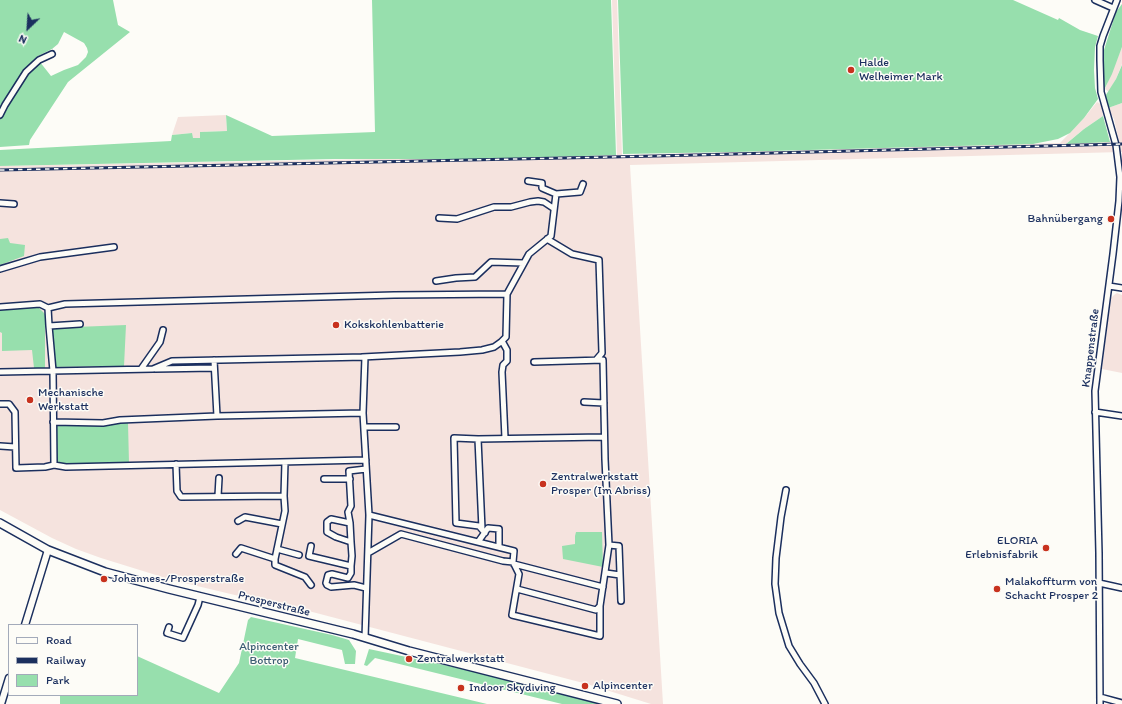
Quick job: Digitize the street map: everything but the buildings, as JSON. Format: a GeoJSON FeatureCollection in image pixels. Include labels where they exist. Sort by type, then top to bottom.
{"type":"FeatureCollection","features":[{"type":"Feature","properties":{"kind":"main road","name":"Prosperstraße"},"geometry":{"type":"LineString","coordinates":[[0,523],[48,550],[105,572],[617,704]]}},
{"type":"Feature","properties":{"kind":"street"},"geometry":{"type":"LineString","coordinates":[[1096,0],[1113,8]]}},
{"type":"Feature","properties":{"kind":"street","name":"Knappenstraße"},"geometry":{"type":"LineString","coordinates":[[1100,704],[1095,412],[1097,371],[1109,286],[1121,177],[1116,145],[1101,92],[1100,46],[1117,0]]}},
{"type":"Feature","properties":{"kind":"street"},"geometry":{"type":"LineString","coordinates":[[0,115],[26,72],[39,60],[52,54]]}},
{"type":"Feature","properties":{"kind":"street"},"geometry":{"type":"LineString","coordinates":[[528,181],[542,183],[542,188],[556,194],[580,192],[583,184]]}},
{"type":"Feature","properties":{"kind":"street"},"geometry":{"type":"LineString","coordinates":[[153,369],[172,361],[360,357],[482,350],[494,347],[506,337],[506,294],[528,254],[551,236],[553,208],[556,194]]}},
{"type":"Feature","properties":{"kind":"street"},"geometry":{"type":"LineString","coordinates":[[439,218],[457,219],[494,207],[511,207],[530,202],[544,202],[553,208]]}},
{"type":"Feature","properties":{"kind":"street"},"geometry":{"type":"LineString","coordinates":[[0,203],[14,204]]}},
{"type":"Feature","properties":{"kind":"street"},"geometry":{"type":"LineString","coordinates":[[547,239],[572,254],[599,260],[602,353],[596,360]]}},
{"type":"Feature","properties":{"kind":"street"},"geometry":{"type":"LineString","coordinates":[[0,269],[40,257],[114,247]]}},
{"type":"Feature","properties":{"kind":"street"},"geometry":{"type":"LineString","coordinates":[[436,281],[475,277],[491,262],[523,263]]}},
{"type":"Feature","properties":{"kind":"street"},"geometry":{"type":"LineString","coordinates":[[1109,286],[1122,288]]}},
{"type":"Feature","properties":{"kind":"street"},"geometry":{"type":"LineString","coordinates":[[0,307],[40,304],[48,308],[72,303],[394,295],[506,294]]}},
{"type":"Feature","properties":{"kind":"street"},"geometry":{"type":"LineString","coordinates":[[48,308],[53,371],[54,465]]}},
{"type":"Feature","properties":{"kind":"street"},"geometry":{"type":"LineString","coordinates":[[49,326],[80,324]]}},
{"type":"Feature","properties":{"kind":"street"},"geometry":{"type":"LineString","coordinates":[[141,369],[160,342],[163,330]]}},
{"type":"Feature","properties":{"kind":"street"},"geometry":{"type":"LineString","coordinates":[[502,341],[507,350],[508,361],[502,365],[505,438]]}},
{"type":"Feature","properties":{"kind":"street"},"geometry":{"type":"LineString","coordinates":[[360,357],[365,357],[363,413],[369,515],[365,638]]}},
{"type":"Feature","properties":{"kind":"street"},"geometry":{"type":"LineString","coordinates":[[214,360],[217,416]]}},
{"type":"Feature","properties":{"kind":"street"},"geometry":{"type":"LineString","coordinates":[[369,515],[514,551],[513,563],[519,574],[512,615],[600,636],[600,606],[609,545],[604,436],[603,360],[534,362]]}},
{"type":"Feature","properties":{"kind":"street"},"geometry":{"type":"LineString","coordinates":[[0,372],[214,368]]}},
{"type":"Feature","properties":{"kind":"street"},"geometry":{"type":"LineString","coordinates":[[584,402],[604,403]]}},
{"type":"Feature","properties":{"kind":"street"},"geometry":{"type":"LineString","coordinates":[[0,404],[9,404],[15,412],[16,468],[45,467],[54,465],[66,467],[366,460]]}},
{"type":"Feature","properties":{"kind":"street"},"geometry":{"type":"LineString","coordinates":[[1095,412],[1122,416]]}},
{"type":"Feature","properties":{"kind":"street"},"geometry":{"type":"LineString","coordinates":[[53,422],[103,423],[120,420],[217,416],[363,413]]}},
{"type":"Feature","properties":{"kind":"street"},"geometry":{"type":"LineString","coordinates":[[364,427],[396,427]]}},
{"type":"Feature","properties":{"kind":"street"},"geometry":{"type":"LineString","coordinates":[[483,531],[479,526],[456,523],[454,438],[478,439],[604,436]]}},
{"type":"Feature","properties":{"kind":"street"},"geometry":{"type":"LineString","coordinates":[[478,439],[483,531],[478,542]]}},
{"type":"Feature","properties":{"kind":"street"},"geometry":{"type":"LineString","coordinates":[[0,446],[15,446]]}},
{"type":"Feature","properties":{"kind":"street"},"geometry":{"type":"LineString","coordinates":[[285,462],[285,511],[275,565],[305,577],[311,585]]}},
{"type":"Feature","properties":{"kind":"street"},"geometry":{"type":"LineString","coordinates":[[176,464],[177,491],[181,497],[284,496]]}},
{"type":"Feature","properties":{"kind":"street"},"geometry":{"type":"LineString","coordinates":[[366,469],[349,471],[351,506],[348,512],[352,556],[350,573],[348,578],[332,574],[328,576],[326,583],[331,587],[354,585],[366,588]]}},
{"type":"Feature","properties":{"kind":"street"},"geometry":{"type":"LineString","coordinates":[[218,496],[219,478]]}},
{"type":"Feature","properties":{"kind":"street"},"geometry":{"type":"LineString","coordinates":[[324,479],[350,479]]}},
{"type":"Feature","properties":{"kind":"street"},"geometry":{"type":"LineString","coordinates":[[786,490],[781,517],[775,571],[775,584],[779,613],[789,646],[814,683],[825,704]]}},
{"type":"Feature","properties":{"kind":"street"},"geometry":{"type":"LineString","coordinates":[[238,521],[245,517],[282,524]]}},
{"type":"Feature","properties":{"kind":"street"},"geometry":{"type":"LineString","coordinates":[[350,523],[331,519],[327,522],[326,528],[327,532],[351,542]]}},
{"type":"Feature","properties":{"kind":"street"},"geometry":{"type":"LineString","coordinates":[[483,531],[488,528],[499,529],[499,547]]}},
{"type":"Feature","properties":{"kind":"street"},"geometry":{"type":"LineString","coordinates":[[368,553],[402,534],[603,587]]}},
{"type":"Feature","properties":{"kind":"street"},"geometry":{"type":"LineString","coordinates":[[609,545],[619,546],[621,601]]}},
{"type":"Feature","properties":{"kind":"street"},"geometry":{"type":"LineString","coordinates":[[311,546],[309,556],[351,566]]}},
{"type":"Feature","properties":{"kind":"street"},"geometry":{"type":"LineString","coordinates":[[236,554],[241,548],[275,559]]}},
{"type":"Feature","properties":{"kind":"street"},"geometry":{"type":"LineString","coordinates":[[277,549],[299,555]]}},
{"type":"Feature","properties":{"kind":"street"},"geometry":{"type":"LineString","coordinates":[[25,624],[48,550]]}},
{"type":"Feature","properties":{"kind":"street"},"geometry":{"type":"LineString","coordinates":[[606,572],[620,575]]}},
{"type":"Feature","properties":{"kind":"street"},"geometry":{"type":"LineString","coordinates":[[1099,583],[1122,588]]}},
{"type":"Feature","properties":{"kind":"street"},"geometry":{"type":"LineString","coordinates":[[517,589],[596,610],[600,606]]}},
{"type":"Feature","properties":{"kind":"street"},"geometry":{"type":"LineString","coordinates":[[169,627],[167,633],[183,638],[198,605],[200,597]]}},
{"type":"Feature","properties":{"kind":"street"},"geometry":{"type":"LineString","coordinates":[[1,704],[8,681]]}},
{"type":"Feature","properties":{"kind":"street"},"geometry":{"type":"LineString","coordinates":[[1100,697],[1122,703]]}},
{"type":"Feature","properties":{"kind":"shaded area"},"geometry":{"type":"Polygon","coordinates":[[[612,0],[617,0],[622,155],[1060,143],[1097,102],[1101,104],[1103,116],[1067,143],[1119,141],[1114,119],[1108,108],[1122,103],[1122,152],[630,165],[663,704],[651,704],[587,684],[301,609],[172,580],[76,549],[0,510],[0,166],[377,159],[480,159],[617,155],[612,0]]]}},
{"type":"Feature","properties":{"kind":"shaded area"},"geometry":{"type":"Polygon","coordinates":[[[1122,47],[1122,64],[1109,92],[1105,89],[1122,47]]]}},
{"type":"Feature","properties":{"kind":"shaded area"},"geometry":{"type":"Polygon","coordinates":[[[226,115],[227,131],[200,132],[200,138],[192,138],[192,133],[172,135],[178,117],[226,115]]]}},
{"type":"Feature","properties":{"kind":"shaded area"},"geometry":{"type":"Polygon","coordinates":[[[1117,293],[1122,295],[1122,373],[1102,369],[1111,298],[1117,293]]]}},
{"type":"Feature","properties":{"kind":"green space"},"geometry":{"type":"Polygon","coordinates":[[[0,0],[113,0],[118,25],[130,32],[68,82],[30,140],[29,145],[0,147],[0,0]],[[64,32],[58,44],[52,49],[36,57],[51,76],[78,65],[86,57],[88,52],[84,43],[64,32]]]}},
{"type":"Feature","properties":{"kind":"green space"},"geometry":{"type":"Polygon","coordinates":[[[372,0],[611,0],[616,155],[480,159],[335,159],[0,166],[0,150],[171,141],[172,135],[192,133],[193,138],[200,138],[200,132],[227,131],[226,115],[272,136],[375,132],[372,0]]]}},
{"type":"Feature","properties":{"kind":"green space"},"geometry":{"type":"Polygon","coordinates":[[[618,0],[1013,0],[1058,20],[1059,18],[1080,30],[1098,36],[1095,47],[1094,70],[1095,88],[1098,99],[1084,118],[1070,133],[1058,139],[1033,144],[623,154],[618,0]]]}},
{"type":"Feature","properties":{"kind":"green space"},"geometry":{"type":"Polygon","coordinates":[[[1122,4],[1122,47],[1112,74],[1103,92],[1102,66],[1104,50],[1116,12],[1122,4]]]}},
{"type":"Feature","properties":{"kind":"green space"},"geometry":{"type":"Polygon","coordinates":[[[1122,65],[1122,103],[1108,108],[1104,98],[1116,79],[1122,65]]]}},
{"type":"Feature","properties":{"kind":"green space"},"geometry":{"type":"Polygon","coordinates":[[[1103,116],[1110,142],[1066,144],[1084,129],[1103,116]]]}},
{"type":"Feature","properties":{"kind":"green space"},"geometry":{"type":"Polygon","coordinates":[[[8,238],[10,243],[25,245],[24,256],[0,265],[0,239],[8,238]]]}},
{"type":"Feature","properties":{"kind":"green space"},"geometry":{"type":"Polygon","coordinates":[[[37,306],[45,314],[45,368],[34,368],[32,350],[2,351],[0,309],[37,306]]]}},
{"type":"Feature","properties":{"kind":"green space"},"geometry":{"type":"Polygon","coordinates":[[[126,325],[124,366],[53,367],[51,328],[126,325]]]}},
{"type":"Feature","properties":{"kind":"green space"},"geometry":{"type":"Polygon","coordinates":[[[128,423],[129,463],[56,463],[54,426],[128,423]]]}},
{"type":"Feature","properties":{"kind":"green space"},"geometry":{"type":"Polygon","coordinates":[[[576,532],[602,532],[603,567],[563,559],[562,546],[575,544],[576,532]]]}},
{"type":"Feature","properties":{"kind":"green space","name":"Alpincenter Bottrop"},"geometry":{"type":"Polygon","coordinates":[[[251,617],[332,635],[349,640],[356,651],[355,664],[345,664],[342,650],[298,639],[295,658],[487,704],[60,704],[60,696],[138,696],[138,656],[219,693],[239,663],[248,620],[251,617]]]}},
{"type":"Feature","properties":{"kind":"green space"},"geometry":{"type":"Polygon","coordinates":[[[369,649],[458,668],[605,704],[562,704],[375,658],[367,666],[364,665],[369,649]]]}},
{"type":"Feature","properties":{"kind":"railway"},"geometry":{"type":"LineString","coordinates":[[0,170],[656,156],[1122,144]]}},
{"type":"Feature","properties":{"kind":"place","name":"Halde Welheimer Mark"},"geometry":{"type":"Point","coordinates":[851,70]}},
{"type":"Feature","properties":{"kind":"place","name":"Bahnübergang"},"geometry":{"type":"Point","coordinates":[1111,219]}},
{"type":"Feature","properties":{"kind":"place","name":"Kokskohlenbatterie"},"geometry":{"type":"Point","coordinates":[336,325]}},
{"type":"Feature","properties":{"kind":"place","name":"Mechanische Werkstatt"},"geometry":{"type":"Point","coordinates":[30,400]}},
{"type":"Feature","properties":{"kind":"place","name":"Zentralwerkstatt Prosper (Im Abriss)"},"geometry":{"type":"Point","coordinates":[543,484]}},
{"type":"Feature","properties":{"kind":"place","name":"ELORIA Erlebnisfabrik"},"geometry":{"type":"Point","coordinates":[1046,548]}},
{"type":"Feature","properties":{"kind":"place","name":"Johannes-/Prosperstraße"},"geometry":{"type":"Point","coordinates":[104,579]}},
{"type":"Feature","properties":{"kind":"place","name":"Malakoffturm von Schacht Prosper 2"},"geometry":{"type":"Point","coordinates":[997,589]}},
{"type":"Feature","properties":{"kind":"place","name":"Zentralwerkstatt"},"geometry":{"type":"Point","coordinates":[409,659]}},
{"type":"Feature","properties":{"kind":"place","name":"Alpincenter"},"geometry":{"type":"Point","coordinates":[585,686]}},
{"type":"Feature","properties":{"kind":"place","name":"Indoor Skydiving"},"geometry":{"type":"Point","coordinates":[461,688]}}]}
